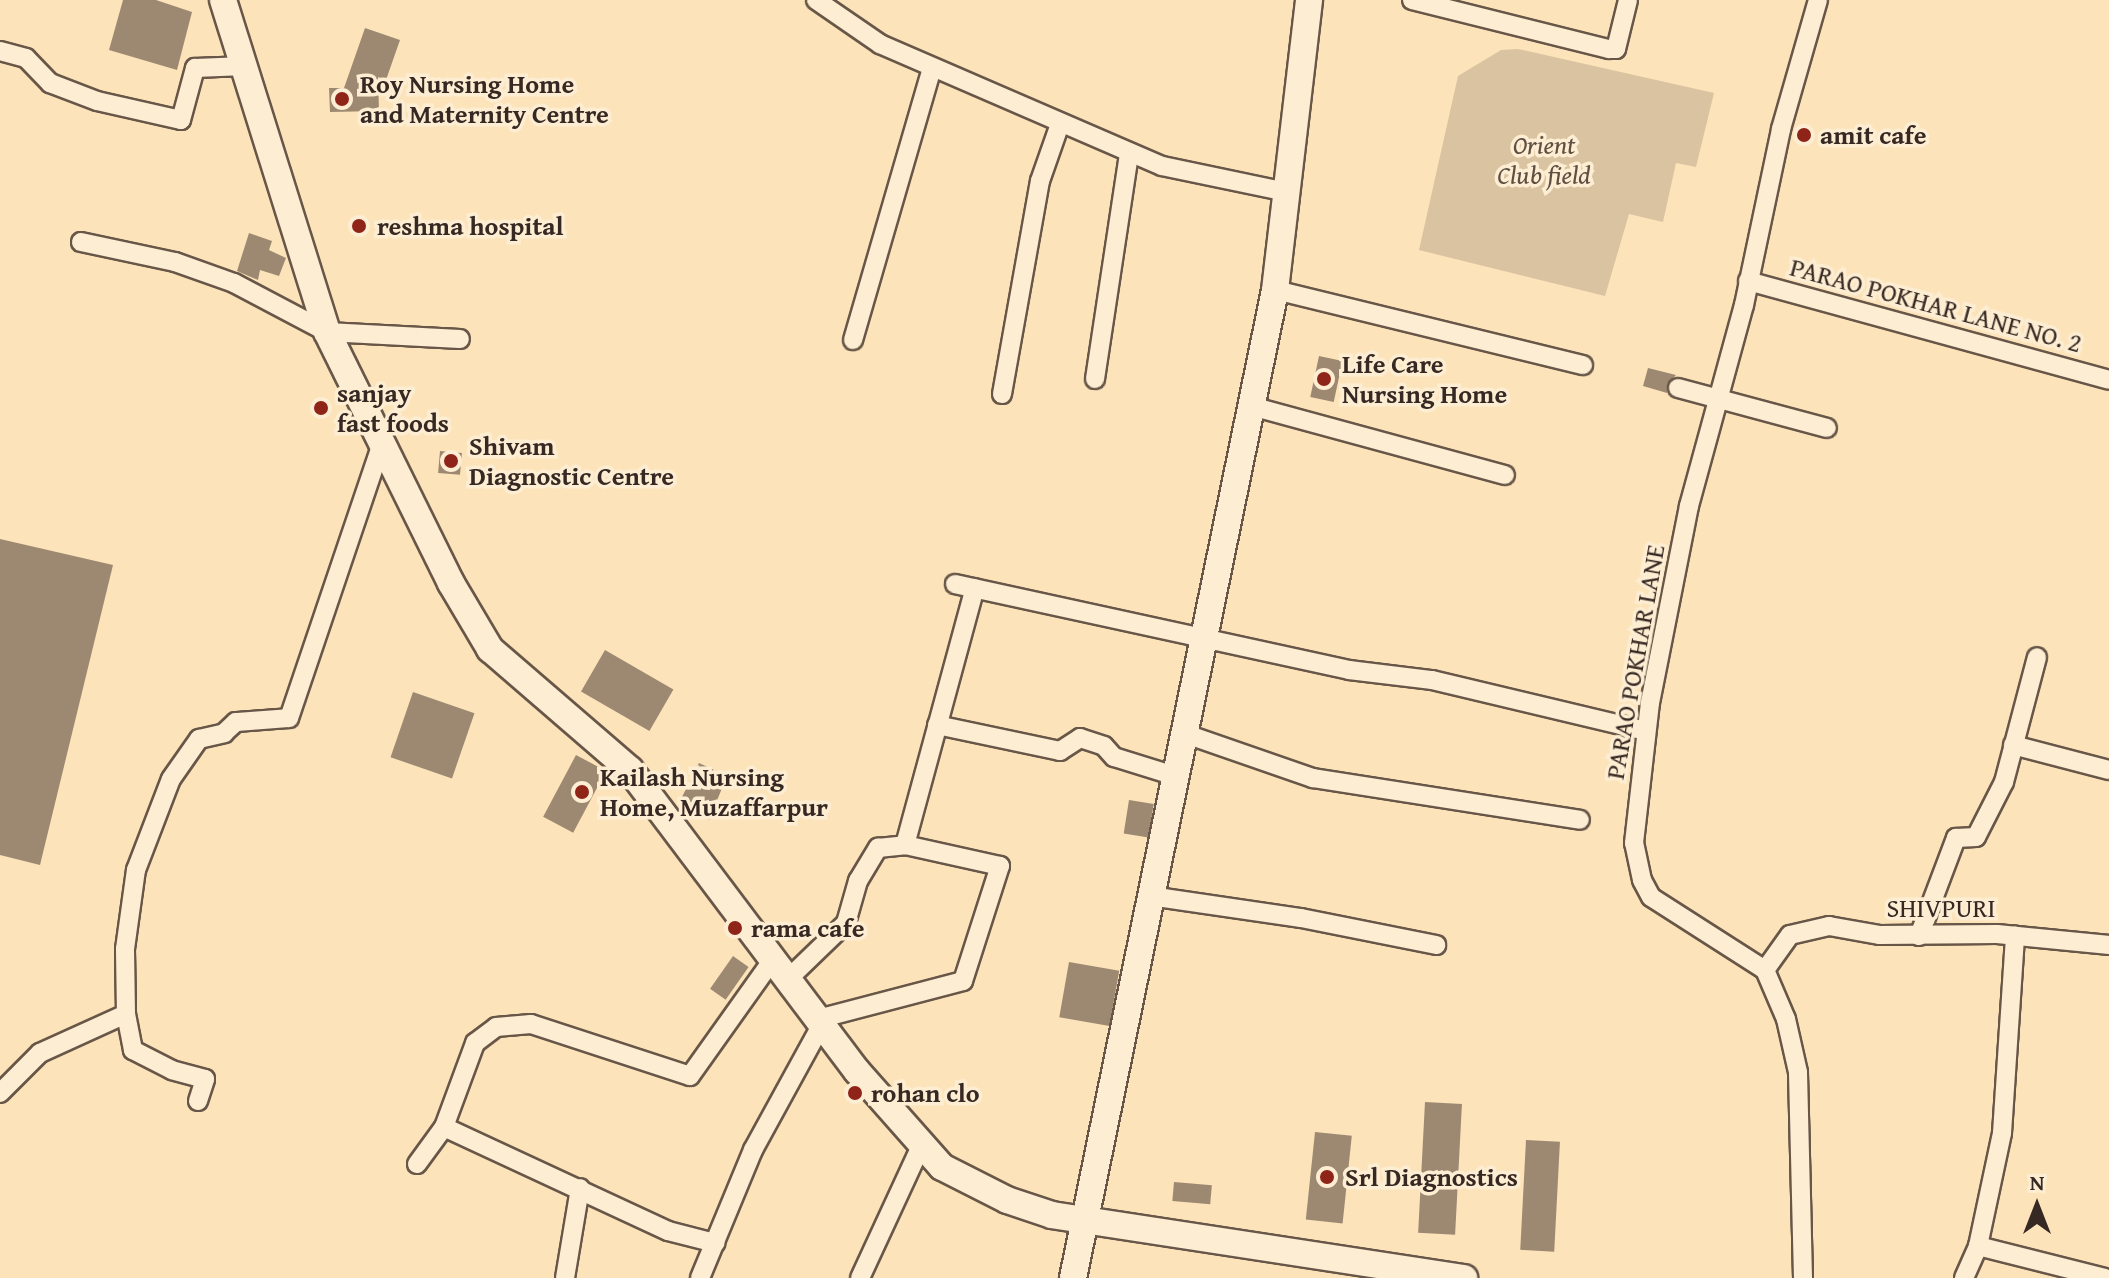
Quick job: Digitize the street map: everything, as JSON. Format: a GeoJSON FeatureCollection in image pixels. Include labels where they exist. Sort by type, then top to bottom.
{"type":"FeatureCollection","features":[{"type":"Feature","properties":{"kind":"main road"},"geometry":{"type":"LineString","coordinates":[[223,0],[327,332],[490,649],[630,770],[820,1022],[942,1167],[1007,1200],[1084,1220],[1384,1271],[1464,1278]]}},
{"type":"Feature","properties":{"kind":"main road"},"geometry":{"type":"LineString","coordinates":[[1073,1278],[1275,290],[1309,0]]}},
{"type":"Feature","properties":{"kind":"street"},"geometry":{"type":"LineString","coordinates":[[816,0],[880,44],[1129,153],[1162,166],[1286,192]]}},
{"type":"Feature","properties":{"kind":"street"},"geometry":{"type":"LineString","coordinates":[[1412,0],[1609,49],[1616,49],[1628,0]]}},
{"type":"Feature","properties":{"kind":"street","name":"PARAO POKHAR LANE"},"geometry":{"type":"LineString","coordinates":[[1765,970],[1662,906],[1642,880],[1634,817],[1646,731],[1689,506],[1748,281],[1781,129],[1818,0]]}},
{"type":"Feature","properties":{"kind":"street"},"geometry":{"type":"LineString","coordinates":[[0,51],[26,58],[50,83],[97,101],[181,120],[195,68],[245,66]]}},
{"type":"Feature","properties":{"kind":"street"},"geometry":{"type":"LineString","coordinates":[[853,340],[932,68]]}},
{"type":"Feature","properties":{"kind":"street"},"geometry":{"type":"LineString","coordinates":[[1002,394],[1040,181],[1060,124]]}},
{"type":"Feature","properties":{"kind":"street"},"geometry":{"type":"LineString","coordinates":[[1095,379],[1129,153]]}},
{"type":"Feature","properties":{"kind":"street"},"geometry":{"type":"LineString","coordinates":[[81,242],[205,272],[327,332],[460,339]]}},
{"type":"Feature","properties":{"kind":"street","name":"PARAO POKHAR LANE NO. 2"},"geometry":{"type":"LineString","coordinates":[[1748,281],[2109,380]]}},
{"type":"Feature","properties":{"kind":"street"},"geometry":{"type":"LineString","coordinates":[[1275,290],[1583,365]]}},
{"type":"Feature","properties":{"kind":"street"},"geometry":{"type":"LineString","coordinates":[[1678,388],[1827,428]]}},
{"type":"Feature","properties":{"kind":"street"},"geometry":{"type":"LineString","coordinates":[[1251,406],[1505,475]]}},
{"type":"Feature","properties":{"kind":"street"},"geometry":{"type":"LineString","coordinates":[[198,1101],[205,1079],[172,1070],[133,1050],[126,1014],[128,911],[136,870],[166,789],[199,739],[224,733],[236,722],[289,718],[382,443]]}},
{"type":"Feature","properties":{"kind":"street"},"geometry":{"type":"LineString","coordinates":[[955,584],[1349,670],[1432,680],[1646,731]]}},
{"type":"Feature","properties":{"kind":"street"},"geometry":{"type":"LineString","coordinates":[[905,845],[975,588]]}},
{"type":"Feature","properties":{"kind":"street"},"geometry":{"type":"LineString","coordinates":[[1919,936],[1956,838],[1976,837],[2004,782],[2037,657]]}},
{"type":"Feature","properties":{"kind":"street"},"geometry":{"type":"LineString","coordinates":[[937,725],[1060,751],[1080,738],[1104,746],[1114,757],[1175,776]]}},
{"type":"Feature","properties":{"kind":"street"},"geometry":{"type":"LineString","coordinates":[[1183,733],[1313,778],[1580,820]]}},
{"type":"Feature","properties":{"kind":"street"},"geometry":{"type":"LineString","coordinates":[[2013,745],[2109,770]]}},
{"type":"Feature","properties":{"kind":"street"},"geometry":{"type":"LineString","coordinates":[[417,1164],[444,1127],[475,1043],[496,1027],[531,1024],[690,1076],[780,969],[846,923],[858,881],[878,848],[905,845],[1000,866],[963,981],[820,1022],[753,1150],[700,1278]]}},
{"type":"Feature","properties":{"kind":"street"},"geometry":{"type":"LineString","coordinates":[[1150,896],[1301,918],[1436,945]]}},
{"type":"Feature","properties":{"kind":"street","name":"SHIVPURI"},"geometry":{"type":"LineString","coordinates":[[1765,970],[1790,935],[1829,926],[1919,936],[2015,935],[2109,945]]}},
{"type":"Feature","properties":{"kind":"street"},"geometry":{"type":"LineString","coordinates":[[1964,1278],[1978,1246],[2002,1133],[2015,935]]}},
{"type":"Feature","properties":{"kind":"street"},"geometry":{"type":"LineString","coordinates":[[1765,970],[1786,1019],[1798,1072],[1803,1278]]}},
{"type":"Feature","properties":{"kind":"street"},"geometry":{"type":"LineString","coordinates":[[0,1093],[40,1053],[126,1014]]}},
{"type":"Feature","properties":{"kind":"street"},"geometry":{"type":"LineString","coordinates":[[444,1127],[668,1231],[715,1243]]}},
{"type":"Feature","properties":{"kind":"street"},"geometry":{"type":"LineString","coordinates":[[860,1278],[922,1144]]}},
{"type":"Feature","properties":{"kind":"street"},"geometry":{"type":"LineString","coordinates":[[565,1278],[580,1188]]}},
{"type":"Feature","properties":{"kind":"street"},"geometry":{"type":"LineString","coordinates":[[1978,1246],[2105,1278]]}},
{"type":"Feature","properties":{"kind":"green space","name":"Orient Club field"},"geometry":{"type":"Polygon","coordinates":[[[1518,49],[1714,93],[1696,167],[1676,163],[1663,222],[1629,214],[1605,296],[1419,250],[1458,76],[1501,50],[1518,49]]]}},
{"type":"Feature","properties":{"kind":"building"},"geometry":{"type":"Polygon","coordinates":[[[123,0],[156,0],[192,12],[177,70],[109,50],[123,0]]]}},
{"type":"Feature","properties":{"kind":"building"},"geometry":{"type":"Polygon","coordinates":[[[365,28],[400,40],[386,80],[378,77],[379,111],[330,112],[329,88],[344,88],[365,28]]]}},
{"type":"Feature","properties":{"kind":"building"},"geometry":{"type":"Polygon","coordinates":[[[249,233],[272,241],[269,250],[286,258],[279,276],[260,270],[258,280],[237,271],[249,233]]]}},
{"type":"Feature","properties":{"kind":"building"},"geometry":{"type":"Polygon","coordinates":[[[1319,356],[1342,361],[1334,402],[1310,397],[1319,356]]]}},
{"type":"Feature","properties":{"kind":"building"},"geometry":{"type":"Polygon","coordinates":[[[1648,368],[1676,375],[1667,384],[1667,393],[1643,386],[1648,368]]]}},
{"type":"Feature","properties":{"kind":"building"},"geometry":{"type":"Polygon","coordinates":[[[440,451],[462,453],[460,475],[438,473],[440,451]]]}},
{"type":"Feature","properties":{"kind":"building"},"geometry":{"type":"Polygon","coordinates":[[[0,539],[113,565],[40,865],[0,855],[0,539]]]}},
{"type":"Feature","properties":{"kind":"building"},"geometry":{"type":"Polygon","coordinates":[[[605,650],[673,690],[649,731],[581,692],[605,650]]]}},
{"type":"Feature","properties":{"kind":"building"},"geometry":{"type":"Polygon","coordinates":[[[413,692],[474,713],[452,778],[391,757],[413,692]]]}},
{"type":"Feature","properties":{"kind":"building"},"geometry":{"type":"Polygon","coordinates":[[[576,755],[606,771],[573,833],[543,817],[576,755]]]}},
{"type":"Feature","properties":{"kind":"building"},"geometry":{"type":"Polygon","coordinates":[[[699,763],[727,776],[709,820],[681,799],[699,763]]]}},
{"type":"Feature","properties":{"kind":"building"},"geometry":{"type":"Polygon","coordinates":[[[1129,800],[1154,804],[1148,837],[1124,834],[1129,800]]]}},
{"type":"Feature","properties":{"kind":"building"},"geometry":{"type":"Polygon","coordinates":[[[733,956],[749,967],[726,1000],[710,989],[733,956]]]}},
{"type":"Feature","properties":{"kind":"building"},"geometry":{"type":"Polygon","coordinates":[[[1069,962],[1119,971],[1110,1026],[1059,1017],[1069,962]]]}},
{"type":"Feature","properties":{"kind":"building"},"geometry":{"type":"Polygon","coordinates":[[[1425,1102],[1462,1104],[1455,1235],[1418,1233],[1425,1102]]]}},
{"type":"Feature","properties":{"kind":"building"},"geometry":{"type":"Polygon","coordinates":[[[1315,1132],[1352,1136],[1343,1223],[1306,1220],[1315,1132]]]}},
{"type":"Feature","properties":{"kind":"building"},"geometry":{"type":"Polygon","coordinates":[[[1526,1140],[1560,1142],[1554,1252],[1520,1250],[1526,1140]]]}},
{"type":"Feature","properties":{"kind":"building"},"geometry":{"type":"Polygon","coordinates":[[[1174,1182],[1212,1185],[1210,1204],[1172,1201],[1174,1182]]]}},
{"type":"Feature","properties":{"kind":"place","name":"Roy Nursing Home and Maternity Centre"},"geometry":{"type":"Point","coordinates":[342,99]}},
{"type":"Feature","properties":{"kind":"place","name":"amit cafe"},"geometry":{"type":"Point","coordinates":[1804,135]}},
{"type":"Feature","properties":{"kind":"place","name":"reshma hospital"},"geometry":{"type":"Point","coordinates":[359,226]}},
{"type":"Feature","properties":{"kind":"place","name":"Life Care Nursing Home"},"geometry":{"type":"Point","coordinates":[1324,379]}},
{"type":"Feature","properties":{"kind":"place","name":"sanjay fast foods"},"geometry":{"type":"Point","coordinates":[321,408]}},
{"type":"Feature","properties":{"kind":"place","name":"Shivam Diagnostic Centre"},"geometry":{"type":"Point","coordinates":[451,461]}},
{"type":"Feature","properties":{"kind":"place","name":"Kailash Nursing Home, Muzaffarpur"},"geometry":{"type":"Point","coordinates":[582,792]}},
{"type":"Feature","properties":{"kind":"place","name":"rama cafe"},"geometry":{"type":"Point","coordinates":[735,928]}},
{"type":"Feature","properties":{"kind":"place","name":"rohan clo"},"geometry":{"type":"Point","coordinates":[855,1093]}},
{"type":"Feature","properties":{"kind":"place","name":"Srl Diagnostics"},"geometry":{"type":"Point","coordinates":[1327,1177]}}]}
